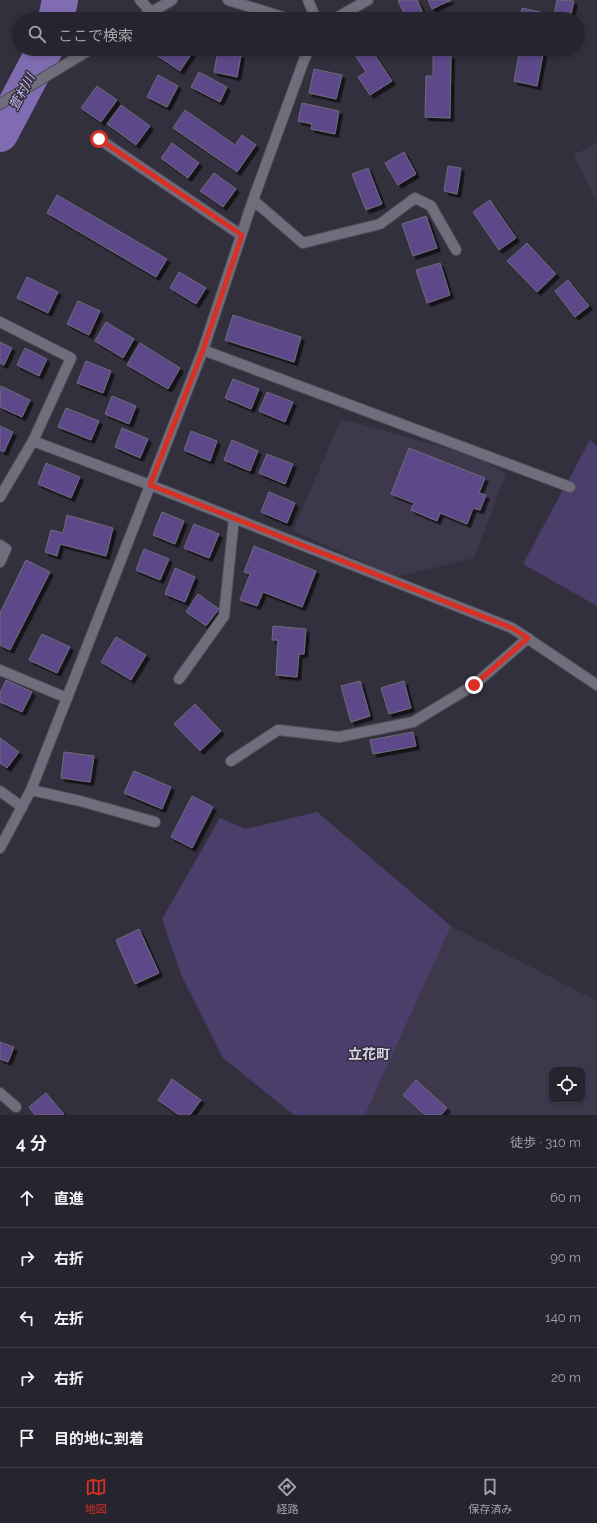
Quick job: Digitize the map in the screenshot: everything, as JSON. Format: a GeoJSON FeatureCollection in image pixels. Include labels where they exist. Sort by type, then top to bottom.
{"type":"FeatureCollection","features":[{"type":"Feature","properties":{"kind":"street"},"geometry":{"type":"LineString","coordinates":[[140,0],[152,12],[172,0]]}},
{"type":"Feature","properties":{"kind":"street"},"geometry":{"type":"LineString","coordinates":[[228,0],[267,12]]}},
{"type":"Feature","properties":{"kind":"street"},"geometry":{"type":"LineString","coordinates":[[308,0],[313,12]]}},
{"type":"Feature","properties":{"kind":"street"},"geometry":{"type":"LineString","coordinates":[[347,12],[368,0]]}},
{"type":"Feature","properties":{"kind":"street"},"geometry":{"type":"LineString","coordinates":[[0,104],[79,56]]}},
{"type":"Feature","properties":{"kind":"street"},"geometry":{"type":"LineString","coordinates":[[0,848],[31,790],[203,350],[253,200],[306,56]]}},
{"type":"Feature","properties":{"kind":"street"},"geometry":{"type":"LineString","coordinates":[[99,139],[242,235]]}},
{"type":"Feature","properties":{"kind":"street"},"geometry":{"type":"LineString","coordinates":[[253,200],[303,243],[380,224],[416,198],[432,206],[456,250]]}},
{"type":"Feature","properties":{"kind":"street"},"geometry":{"type":"LineString","coordinates":[[0,322],[71,358],[33,441],[0,497]]}},
{"type":"Feature","properties":{"kind":"street"},"geometry":{"type":"LineString","coordinates":[[203,350],[570,487]]}},
{"type":"Feature","properties":{"kind":"street"},"geometry":{"type":"LineString","coordinates":[[33,441],[150,485],[512,628],[597,686]]}},
{"type":"Feature","properties":{"kind":"street"},"geometry":{"type":"LineString","coordinates":[[179,678],[224,616],[234,518]]}},
{"type":"Feature","properties":{"kind":"street"},"geometry":{"type":"LineString","coordinates":[[0,546],[6,549],[0,562]]}},
{"type":"Feature","properties":{"kind":"street"},"geometry":{"type":"LineString","coordinates":[[231,761],[278,730],[338,737],[413,722],[474,685],[528,638]]}},
{"type":"Feature","properties":{"kind":"street"},"geometry":{"type":"LineString","coordinates":[[0,670],[67,698]]}},
{"type":"Feature","properties":{"kind":"street"},"geometry":{"type":"LineString","coordinates":[[31,790],[80,801],[155,822]]}},
{"type":"Feature","properties":{"kind":"street"},"geometry":{"type":"LineString","coordinates":[[0,791],[22,807]]}},
{"type":"Feature","properties":{"kind":"street"},"geometry":{"type":"LineString","coordinates":[[0,1093],[16,1107]]}},
{"type":"Feature","properties":{"kind":"shaded area"},"geometry":{"type":"Polygon","coordinates":[[[597,143],[597,202],[574,155],[597,143]]]}},
{"type":"Feature","properties":{"kind":"shaded area"},"geometry":{"type":"Polygon","coordinates":[[[341,419],[478,457],[506,474],[474,558],[397,577],[293,531],[341,419]]]}},
{"type":"Feature","properties":{"kind":"shaded area"},"geometry":{"type":"Polygon","coordinates":[[[590,440],[597,446],[597,606],[523,564],[590,440]]]}},
{"type":"Feature","properties":{"kind":"shaded area"},"geometry":{"type":"Polygon","coordinates":[[[317,812],[451,926],[365,1115],[294,1115],[223,1058],[182,977],[162,919],[220,818],[245,829],[317,812]]]}},
{"type":"Feature","properties":{"kind":"shaded area"},"geometry":{"type":"Polygon","coordinates":[[[451,926],[597,1001],[597,1115],[365,1115],[451,926]]]}},
{"type":"Feature","properties":{"kind":"building"},"geometry":{"type":"Polygon","coordinates":[[[417,0],[423,12],[404,12],[398,1],[417,0]]]}},
{"type":"Feature","properties":{"kind":"building"},"geometry":{"type":"Polygon","coordinates":[[[428,0],[451,0],[432,9],[428,0]]]}},
{"type":"Feature","properties":{"kind":"building"},"geometry":{"type":"Polygon","coordinates":[[[557,0],[574,1],[572,12],[555,12],[557,0]]]}},
{"type":"Feature","properties":{"kind":"building"},"geometry":{"type":"Polygon","coordinates":[[[522,8],[540,12],[521,12],[522,8]]]}},
{"type":"Feature","properties":{"kind":"building"},"geometry":{"type":"Polygon","coordinates":[[[158,56],[190,56],[180,71],[158,56]]]}},
{"type":"Feature","properties":{"kind":"building"},"geometry":{"type":"Polygon","coordinates":[[[217,56],[241,56],[237,77],[214,72],[217,56]]]}},
{"type":"Feature","properties":{"kind":"building"},"geometry":{"type":"Polygon","coordinates":[[[356,56],[376,56],[392,81],[370,95],[358,77],[366,72],[356,56]]]}},
{"type":"Feature","properties":{"kind":"building"},"geometry":{"type":"Polygon","coordinates":[[[433,56],[451,56],[450,118],[425,117],[426,76],[433,76],[433,56]]]}},
{"type":"Feature","properties":{"kind":"building"},"geometry":{"type":"Polygon","coordinates":[[[519,56],[543,56],[537,86],[514,81],[519,56]]]}},
{"type":"Feature","properties":{"kind":"building"},"geometry":{"type":"Polygon","coordinates":[[[314,69],[342,75],[336,99],[309,93],[314,69]]]}},
{"type":"Feature","properties":{"kind":"building"},"geometry":{"type":"Polygon","coordinates":[[[199,72],[227,87],[220,102],[191,87],[199,72]]]}},
{"type":"Feature","properties":{"kind":"building"},"geometry":{"type":"Polygon","coordinates":[[[158,75],[178,86],[167,107],[147,97],[158,75]]]}},
{"type":"Feature","properties":{"kind":"building"},"geometry":{"type":"Polygon","coordinates":[[[97,86],[117,100],[101,122],[81,108],[97,86]]]}},
{"type":"Feature","properties":{"kind":"building"},"geometry":{"type":"Polygon","coordinates":[[[302,103],[339,111],[335,134],[311,129],[312,124],[298,121],[302,103]]]}},
{"type":"Feature","properties":{"kind":"building"},"geometry":{"type":"Polygon","coordinates":[[[121,105],[150,126],[136,145],[107,124],[121,105]]]}},
{"type":"Feature","properties":{"kind":"building"},"geometry":{"type":"Polygon","coordinates":[[[185,110],[235,145],[242,135],[256,145],[237,172],[173,128],[185,110]]]}},
{"type":"Feature","properties":{"kind":"building"},"geometry":{"type":"Polygon","coordinates":[[[172,143],[199,163],[188,178],[161,158],[172,143]]]}},
{"type":"Feature","properties":{"kind":"building"},"geometry":{"type":"Polygon","coordinates":[[[404,152],[416,174],[398,185],[385,163],[404,152]]]}},
{"type":"Feature","properties":{"kind":"building"},"geometry":{"type":"Polygon","coordinates":[[[448,166],[461,168],[457,194],[444,191],[448,166]]]}},
{"type":"Feature","properties":{"kind":"building"},"geometry":{"type":"Polygon","coordinates":[[[368,168],[382,204],[366,210],[352,174],[368,168]]]}},
{"type":"Feature","properties":{"kind":"building"},"geometry":{"type":"Polygon","coordinates":[[[214,173],[236,189],[223,207],[200,191],[214,173]]]}},
{"type":"Feature","properties":{"kind":"building"},"geometry":{"type":"Polygon","coordinates":[[[57,195],[167,259],[156,277],[47,213],[57,195]]]}},
{"type":"Feature","properties":{"kind":"building"},"geometry":{"type":"Polygon","coordinates":[[[490,200],[516,238],[499,250],[473,212],[490,200]]]}},
{"type":"Feature","properties":{"kind":"building"},"geometry":{"type":"Polygon","coordinates":[[[426,216],[437,248],[413,256],[402,224],[426,216]]]}},
{"type":"Feature","properties":{"kind":"building"},"geometry":{"type":"Polygon","coordinates":[[[527,243],[556,274],[537,292],[507,261],[527,243]]]}},
{"type":"Feature","properties":{"kind":"building"},"geometry":{"type":"Polygon","coordinates":[[[440,263],[450,295],[427,303],[416,270],[440,263]]]}},
{"type":"Feature","properties":{"kind":"building"},"geometry":{"type":"Polygon","coordinates":[[[179,272],[206,288],[196,304],[170,288],[179,272]]]}},
{"type":"Feature","properties":{"kind":"building"},"geometry":{"type":"Polygon","coordinates":[[[27,277],[58,292],[48,313],[17,298],[27,277]]]}},
{"type":"Feature","properties":{"kind":"building"},"geometry":{"type":"Polygon","coordinates":[[[568,280],[589,306],[575,317],[555,291],[568,280]]]}},
{"type":"Feature","properties":{"kind":"building"},"geometry":{"type":"Polygon","coordinates":[[[78,301],[100,311],[89,335],[67,324],[78,301]]]}},
{"type":"Feature","properties":{"kind":"building"},"geometry":{"type":"Polygon","coordinates":[[[233,315],[301,337],[294,362],[225,340],[233,315]]]}},
{"type":"Feature","properties":{"kind":"building"},"geometry":{"type":"Polygon","coordinates":[[[106,322],[134,339],[123,358],[95,341],[106,322]]]}},
{"type":"Feature","properties":{"kind":"building"},"geometry":{"type":"Polygon","coordinates":[[[0,342],[12,348],[4,365],[0,363],[0,342]]]}},
{"type":"Feature","properties":{"kind":"building"},"geometry":{"type":"Polygon","coordinates":[[[140,343],[180,368],[168,389],[127,365],[140,343]]]}},
{"type":"Feature","properties":{"kind":"building"},"geometry":{"type":"Polygon","coordinates":[[[25,348],[47,359],[39,376],[17,365],[25,348]]]}},
{"type":"Feature","properties":{"kind":"building"},"geometry":{"type":"Polygon","coordinates":[[[86,361],[111,371],[103,393],[77,383],[86,361]]]}},
{"type":"Feature","properties":{"kind":"building"},"geometry":{"type":"Polygon","coordinates":[[[233,379],[259,389],[251,409],[225,398],[233,379]]]}},
{"type":"Feature","properties":{"kind":"building"},"geometry":{"type":"Polygon","coordinates":[[[1,386],[30,400],[22,417],[0,407],[1,386]]]}},
{"type":"Feature","properties":{"kind":"building"},"geometry":{"type":"Polygon","coordinates":[[[267,392],[293,402],[285,422],[259,411],[267,392]]]}},
{"type":"Feature","properties":{"kind":"building"},"geometry":{"type":"Polygon","coordinates":[[[112,396],[136,406],[129,424],[105,414],[112,396]]]}},
{"type":"Feature","properties":{"kind":"building"},"geometry":{"type":"Polygon","coordinates":[[[66,408],[99,421],[91,440],[58,427],[66,408]]]}},
{"type":"Feature","properties":{"kind":"building"},"geometry":{"type":"Polygon","coordinates":[[[0,426],[13,432],[4,452],[0,450],[0,426]]]}},
{"type":"Feature","properties":{"kind":"building"},"geometry":{"type":"Polygon","coordinates":[[[122,428],[148,439],[140,458],[115,447],[122,428]]]}},
{"type":"Feature","properties":{"kind":"building"},"geometry":{"type":"Polygon","coordinates":[[[191,431],[217,441],[210,461],[184,450],[191,431]]]}},
{"type":"Feature","properties":{"kind":"building"},"geometry":{"type":"Polygon","coordinates":[[[232,440],[258,451],[250,471],[224,460],[232,440]]]}},
{"type":"Feature","properties":{"kind":"building"},"geometry":{"type":"Polygon","coordinates":[[[409,448],[485,478],[479,493],[486,495],[480,510],[473,508],[467,524],[440,513],[437,521],[411,510],[414,503],[391,494],[409,448]]]}},
{"type":"Feature","properties":{"kind":"building"},"geometry":{"type":"Polygon","coordinates":[[[267,454],[293,464],[285,484],[259,473],[267,454]]]}},
{"type":"Feature","properties":{"kind":"building"},"geometry":{"type":"Polygon","coordinates":[[[46,463],[80,477],[71,498],[38,484],[46,463]]]}},
{"type":"Feature","properties":{"kind":"building"},"geometry":{"type":"Polygon","coordinates":[[[269,492],[295,503],[287,523],[261,512],[269,492]]]}},
{"type":"Feature","properties":{"kind":"building"},"geometry":{"type":"Polygon","coordinates":[[[162,512],[184,521],[175,544],[153,535],[162,512]]]}},
{"type":"Feature","properties":{"kind":"building"},"geometry":{"type":"Polygon","coordinates":[[[67,515],[113,528],[106,556],[60,544],[57,556],[45,552],[51,530],[63,533],[67,515]]]}},
{"type":"Feature","properties":{"kind":"building"},"geometry":{"type":"Polygon","coordinates":[[[194,524],[219,534],[209,558],[184,548],[194,524]]]}},
{"type":"Feature","properties":{"kind":"building"},"geometry":{"type":"Polygon","coordinates":[[[254,546],[316,571],[302,607],[263,592],[257,606],[240,600],[250,574],[244,572],[254,546]]]}},
{"type":"Feature","properties":{"kind":"building"},"geometry":{"type":"Polygon","coordinates":[[[144,549],[169,559],[160,580],[136,570],[144,549]]]}},
{"type":"Feature","properties":{"kind":"building"},"geometry":{"type":"Polygon","coordinates":[[[26,560],[50,572],[10,650],[0,645],[0,613],[26,560]]]}},
{"type":"Feature","properties":{"kind":"building"},"geometry":{"type":"Polygon","coordinates":[[[175,568],[195,577],[185,602],[165,594],[175,568]]]}},
{"type":"Feature","properties":{"kind":"building"},"geometry":{"type":"Polygon","coordinates":[[[198,594],[219,609],[206,626],[186,612],[198,594]]]}},
{"type":"Feature","properties":{"kind":"building"},"geometry":{"type":"Polygon","coordinates":[[[273,626],[306,629],[304,654],[299,654],[297,677],[276,675],[278,640],[272,640],[273,626]]]}},
{"type":"Feature","properties":{"kind":"building"},"geometry":{"type":"Polygon","coordinates":[[[42,634],[70,647],[57,673],[29,660],[42,634]]]}},
{"type":"Feature","properties":{"kind":"building"},"geometry":{"type":"Polygon","coordinates":[[[116,637],[146,655],[131,680],[101,662],[116,637]]]}},
{"type":"Feature","properties":{"kind":"building"},"geometry":{"type":"Polygon","coordinates":[[[6,680],[32,692],[22,712],[0,702],[0,693],[6,680]]]}},
{"type":"Feature","properties":{"kind":"building"},"geometry":{"type":"Polygon","coordinates":[[[360,681],[370,716],[351,722],[341,686],[360,681]]]}},
{"type":"Feature","properties":{"kind":"building"},"geometry":{"type":"Polygon","coordinates":[[[404,681],[411,708],[389,714],[381,688],[404,681]]]}},
{"type":"Feature","properties":{"kind":"building"},"geometry":{"type":"Polygon","coordinates":[[[195,704],[221,731],[200,751],[174,724],[195,704]]]}},
{"type":"Feature","properties":{"kind":"building"},"geometry":{"type":"Polygon","coordinates":[[[413,732],[416,746],[373,754],[370,740],[413,732]]]}},
{"type":"Feature","properties":{"kind":"building"},"geometry":{"type":"Polygon","coordinates":[[[0,738],[19,752],[7,768],[0,763],[0,738]]]}},
{"type":"Feature","properties":{"kind":"building"},"geometry":{"type":"Polygon","coordinates":[[[64,752],[94,756],[90,782],[61,778],[64,752]]]}},
{"type":"Feature","properties":{"kind":"building"},"geometry":{"type":"Polygon","coordinates":[[[134,771],[171,787],[162,809],[124,793],[134,771]]]}},
{"type":"Feature","properties":{"kind":"building"},"geometry":{"type":"Polygon","coordinates":[[[192,796],[213,807],[192,848],[171,837],[192,796]]]}},
{"type":"Feature","properties":{"kind":"building"},"geometry":{"type":"Polygon","coordinates":[[[139,929],[159,973],[135,984],[116,940],[139,929]]]}},
{"type":"Feature","properties":{"kind":"building"},"geometry":{"type":"Polygon","coordinates":[[[0,1042],[14,1047],[8,1062],[0,1059],[0,1042]]]}},
{"type":"Feature","properties":{"kind":"building"},"geometry":{"type":"Polygon","coordinates":[[[172,1079],[201,1100],[190,1115],[179,1115],[158,1100],[172,1079]]]}},
{"type":"Feature","properties":{"kind":"building"},"geometry":{"type":"Polygon","coordinates":[[[416,1080],[447,1108],[441,1115],[425,1115],[403,1095],[416,1080]]]}},
{"type":"Feature","properties":{"kind":"building"},"geometry":{"type":"Polygon","coordinates":[[[46,1093],[64,1114],[63,1115],[35,1115],[29,1107],[46,1093]]]}},
{"type":"Feature","properties":{"kind":"waterway","name":"萱村川"},"geometry":{"type":"LineString","coordinates":[[57,12],[60,0]]}},
{"type":"Feature","properties":{"kind":"waterway","name":"萱村川"},"geometry":{"type":"LineString","coordinates":[[0,134],[41,56]]}},
{"type":"Feature","properties":{"kind":"district","name":"立花町"},"geometry":{"type":"Point","coordinates":[369,1054]}},
{"type":"Feature","properties":{"kind":"route"},"geometry":{"type":"LineString","coordinates":[[99,139],[242,235],[203,350],[150,485],[512,628],[528,638],[474,685]]}}]}
